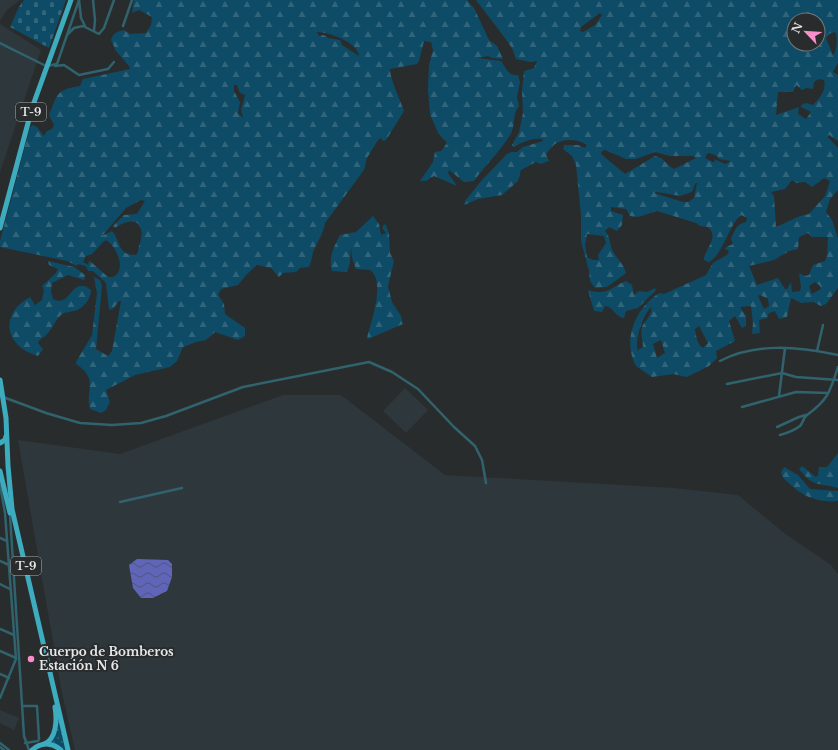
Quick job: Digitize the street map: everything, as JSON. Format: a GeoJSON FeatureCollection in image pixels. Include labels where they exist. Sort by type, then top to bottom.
{"type":"FeatureCollection","features":[{"type":"Feature","properties":{"kind":"highway","name":"T-9"},"geometry":{"type":"LineString","coordinates":[[0,228],[31,112],[48,66],[68,0]]}},
{"type":"Feature","properties":{"kind":"highway","name":"T-9"},"geometry":{"type":"LineString","coordinates":[[0,215],[28,110],[48,66],[71,0]]}},
{"type":"Feature","properties":{"kind":"highway","name":"T-9"},"geometry":{"type":"LineString","coordinates":[[0,380],[7,432],[8,466],[12,509],[68,749]]}},
{"type":"Feature","properties":{"kind":"highway","name":"T-9"},"geometry":{"type":"LineString","coordinates":[[0,389],[3,399]]}},
{"type":"Feature","properties":{"kind":"highway"},"geometry":{"type":"LineString","coordinates":[[0,443],[5,440],[7,432]]}},
{"type":"Feature","properties":{"kind":"highway","name":"T-9"},"geometry":{"type":"LineString","coordinates":[[0,471],[8,514],[56,713],[55,731],[50,740],[30,750]]}},
{"type":"Feature","properties":{"kind":"highway"},"geometry":{"type":"LineString","coordinates":[[44,744],[55,745],[61,750]]}},
{"type":"Feature","properties":{"kind":"street"},"geometry":{"type":"LineString","coordinates":[[48,66],[57,64],[79,0]]}},
{"type":"Feature","properties":{"kind":"street"},"geometry":{"type":"LineString","coordinates":[[79,0],[85,27]]}},
{"type":"Feature","properties":{"kind":"street"},"geometry":{"type":"LineString","coordinates":[[92,0],[95,20],[94,31]]}},
{"type":"Feature","properties":{"kind":"street"},"geometry":{"type":"LineString","coordinates":[[67,36],[74,28],[85,27],[100,34],[104,28],[114,0]]}},
{"type":"Feature","properties":{"kind":"street"},"geometry":{"type":"LineString","coordinates":[[123,26],[132,0]]}},
{"type":"Feature","properties":{"kind":"street"},"geometry":{"type":"LineString","coordinates":[[0,43],[48,66],[64,65],[79,74],[108,69],[114,62]]}},
{"type":"Feature","properties":{"kind":"street"},"geometry":{"type":"LineString","coordinates":[[818,351],[823,325]]}},
{"type":"Feature","properties":{"kind":"street"},"geometry":{"type":"LineString","coordinates":[[779,396],[785,348]]}},
{"type":"Feature","properties":{"kind":"street"},"geometry":{"type":"LineString","coordinates":[[720,361],[745,351],[785,348],[818,351],[838,355]]}},
{"type":"Feature","properties":{"kind":"street"},"geometry":{"type":"LineString","coordinates":[[3,399],[80,423],[112,425],[141,423],[166,416],[243,387],[369,362],[392,372],[418,389],[454,427],[475,446],[482,460],[486,483]]}},
{"type":"Feature","properties":{"kind":"street"},"geometry":{"type":"LineString","coordinates":[[777,427],[799,416],[807,415],[815,410],[828,393],[838,367]]}},
{"type":"Feature","properties":{"kind":"street"},"geometry":{"type":"LineString","coordinates":[[726,384],[782,373],[796,376],[838,380]]}},
{"type":"Feature","properties":{"kind":"street"},"geometry":{"type":"LineString","coordinates":[[742,407],[796,392],[828,393]]}},
{"type":"Feature","properties":{"kind":"street"},"geometry":{"type":"LineString","coordinates":[[780,435],[801,425],[807,415]]}},
{"type":"Feature","properties":{"kind":"street"},"geometry":{"type":"LineString","coordinates":[[0,485],[8,514],[25,743],[30,750]]}},
{"type":"Feature","properties":{"kind":"street"},"geometry":{"type":"LineString","coordinates":[[120,502],[182,488]]}},
{"type":"Feature","properties":{"kind":"street"},"geometry":{"type":"LineString","coordinates":[[0,511],[8,514]]}},
{"type":"Feature","properties":{"kind":"street"},"geometry":{"type":"LineString","coordinates":[[0,698],[16,658],[7,542],[8,514]]}},
{"type":"Feature","properties":{"kind":"street"},"geometry":{"type":"LineString","coordinates":[[0,538],[7,542]]}},
{"type":"Feature","properties":{"kind":"street"},"geometry":{"type":"LineString","coordinates":[[0,561],[9,565]]}},
{"type":"Feature","properties":{"kind":"street"},"geometry":{"type":"LineString","coordinates":[[0,584],[11,589]]}},
{"type":"Feature","properties":{"kind":"street"},"geometry":{"type":"LineString","coordinates":[[0,629],[14,636]]}},
{"type":"Feature","properties":{"kind":"street"},"geometry":{"type":"LineString","coordinates":[[0,651],[16,658]]}},
{"type":"Feature","properties":{"kind":"street"},"geometry":{"type":"LineString","coordinates":[[0,674],[9,678]]}},
{"type":"Feature","properties":{"kind":"street"},"geometry":{"type":"LineString","coordinates":[[23,706],[37,706],[39,731],[38,741],[25,743]]}},
{"type":"Feature","properties":{"kind":"street"},"geometry":{"type":"LineString","coordinates":[[0,743],[8,750]]}},
{"type":"Feature","properties":{"kind":"street"},"geometry":{"type":"LineString","coordinates":[[0,747],[4,750]]}},
{"type":"Feature","properties":{"kind":"shaded area"},"geometry":{"type":"Polygon","coordinates":[[[0,0],[20,0],[7,10],[0,21],[0,0]]]}},
{"type":"Feature","properties":{"kind":"shaded area"},"geometry":{"type":"Polygon","coordinates":[[[0,24],[41,50],[0,172],[0,24]]]}},
{"type":"Feature","properties":{"kind":"shaded area"},"geometry":{"type":"Polygon","coordinates":[[[405,388],[428,410],[406,433],[383,411],[405,388]]]}},
{"type":"Feature","properties":{"kind":"shaded area"},"geometry":{"type":"Polygon","coordinates":[[[283,395],[341,395],[445,475],[674,488],[738,495],[784,533],[831,565],[838,574],[838,750],[75,750],[62,693],[18,440],[120,454],[283,395]]]}},
{"type":"Feature","properties":{"kind":"shaded area"},"geometry":{"type":"Polygon","coordinates":[[[0,710],[19,718],[14,730],[0,723],[0,710]]]}},
{"type":"Feature","properties":{"kind":"green space"},"geometry":{"type":"Polygon","coordinates":[[[24,0],[66,0],[49,48],[10,27],[19,7],[24,0]]]}},
{"type":"Feature","properties":{"kind":"green space"},"geometry":{"type":"Polygon","coordinates":[[[134,0],[467,0],[474,8],[489,40],[497,46],[503,59],[488,56],[478,58],[501,61],[509,73],[518,75],[520,82],[517,97],[519,106],[515,112],[513,128],[510,135],[474,181],[464,182],[449,170],[448,173],[457,186],[434,176],[426,181],[420,181],[433,162],[435,152],[441,151],[447,143],[438,133],[430,114],[428,90],[429,65],[433,50],[431,42],[424,41],[417,64],[390,69],[393,84],[404,111],[386,140],[383,141],[381,138],[378,140],[367,158],[364,170],[325,223],[313,252],[309,267],[300,268],[296,272],[283,273],[279,277],[271,268],[257,265],[238,285],[221,289],[218,295],[224,304],[225,314],[245,328],[245,336],[238,340],[215,332],[206,340],[183,347],[177,361],[170,367],[135,375],[106,390],[110,402],[106,410],[101,413],[90,409],[89,380],[83,369],[76,364],[92,335],[97,293],[94,277],[100,280],[102,286],[96,349],[108,356],[112,351],[121,301],[119,301],[113,309],[109,310],[106,283],[93,271],[88,271],[86,266],[78,264],[77,266],[67,261],[0,247],[0,241],[30,127],[33,125],[37,127],[44,136],[47,131],[52,129],[54,125],[49,115],[58,94],[62,91],[80,86],[83,79],[130,69],[116,51],[111,40],[113,35],[124,30],[130,34],[146,33],[151,25],[152,17],[139,10],[132,13],[134,0]],[[317,32],[319,36],[324,35],[328,38],[340,40],[342,45],[359,56],[354,46],[342,39],[322,32],[317,32]],[[234,85],[234,91],[240,102],[238,113],[243,118],[241,110],[245,95],[240,93],[237,85],[234,85]],[[141,200],[126,208],[102,236],[112,231],[122,250],[126,253],[136,255],[138,253],[141,238],[140,227],[138,224],[128,222],[115,228],[113,226],[124,215],[137,214],[145,201],[141,200]],[[106,240],[92,254],[86,256],[83,262],[88,265],[90,261],[108,277],[113,277],[119,270],[119,258],[114,247],[110,243],[106,240]]]}},
{"type":"Feature","properties":{"kind":"green space"},"geometry":{"type":"Polygon","coordinates":[[[476,0],[838,0],[838,63],[833,72],[838,75],[838,141],[829,135],[827,136],[838,148],[838,190],[830,199],[826,212],[832,220],[838,238],[838,288],[826,304],[821,306],[813,302],[801,303],[791,298],[787,317],[779,319],[775,311],[769,313],[767,318],[759,320],[760,333],[752,334],[753,323],[751,306],[740,307],[746,316],[746,326],[742,328],[735,316],[729,321],[735,341],[716,351],[717,358],[709,366],[687,377],[673,374],[652,377],[636,366],[630,346],[631,336],[637,316],[643,308],[659,293],[664,294],[706,275],[713,263],[727,255],[729,251],[725,249],[733,244],[731,239],[735,230],[740,224],[746,222],[747,218],[741,215],[737,219],[717,254],[708,262],[704,260],[704,258],[711,242],[712,235],[708,227],[700,226],[696,223],[657,211],[638,217],[630,216],[626,209],[611,207],[611,211],[623,215],[622,225],[617,231],[609,227],[605,231],[609,237],[612,250],[625,269],[626,273],[607,287],[595,288],[590,281],[589,271],[581,241],[581,215],[576,165],[572,156],[563,149],[564,145],[578,145],[585,148],[587,145],[579,141],[571,140],[559,142],[546,154],[549,161],[540,164],[536,162],[521,170],[518,181],[502,195],[478,199],[464,205],[465,201],[482,180],[507,154],[517,152],[523,147],[543,141],[542,139],[534,139],[514,147],[512,145],[519,132],[523,113],[522,91],[524,71],[534,68],[537,61],[530,62],[516,59],[512,48],[476,0]],[[600,13],[581,27],[580,31],[583,32],[595,25],[602,15],[600,13]],[[835,32],[829,34],[826,38],[833,55],[837,44],[835,32]],[[819,79],[814,82],[813,89],[807,88],[802,90],[796,85],[793,92],[778,92],[776,115],[799,107],[798,114],[806,119],[811,112],[801,107],[801,105],[806,103],[813,105],[815,103],[823,91],[825,84],[824,80],[819,79]],[[605,150],[602,151],[601,154],[625,174],[655,156],[663,159],[674,169],[696,158],[693,156],[670,156],[655,152],[636,159],[626,159],[605,150]],[[709,153],[705,158],[715,162],[714,159],[725,164],[731,161],[719,159],[717,156],[709,153]],[[824,178],[812,187],[805,182],[796,183],[792,180],[785,189],[771,192],[774,196],[776,227],[800,216],[809,214],[825,196],[830,181],[824,178]],[[697,183],[695,184],[692,192],[680,196],[657,192],[654,193],[683,202],[688,202],[694,198],[697,183]],[[808,233],[799,237],[798,249],[789,251],[774,260],[749,266],[757,285],[778,278],[785,289],[787,289],[791,282],[792,292],[800,291],[801,287],[799,273],[805,276],[809,275],[813,265],[825,261],[827,256],[828,237],[812,237],[808,233]],[[587,234],[585,245],[587,257],[593,260],[599,260],[598,255],[606,243],[604,236],[587,234]],[[815,282],[809,286],[812,294],[821,289],[815,282]],[[760,295],[758,296],[764,309],[769,306],[768,299],[760,295]],[[651,307],[645,316],[638,335],[638,351],[643,347],[641,329],[651,313],[651,307]],[[699,326],[695,329],[698,342],[703,348],[708,343],[699,326]],[[661,340],[653,344],[657,358],[665,353],[661,340]]]}},
{"type":"Feature","properties":{"kind":"green space"},"geometry":{"type":"Polygon","coordinates":[[[373,216],[379,224],[381,235],[386,233],[382,228],[384,224],[386,225],[389,234],[390,253],[394,261],[388,286],[392,302],[401,316],[403,324],[368,339],[376,302],[377,283],[375,275],[370,270],[356,269],[352,258],[351,246],[350,263],[347,272],[332,271],[331,257],[340,235],[356,232],[373,216]]]}},
{"type":"Feature","properties":{"kind":"green space"},"geometry":{"type":"Polygon","coordinates":[[[48,261],[74,267],[85,275],[84,280],[68,275],[52,283],[51,291],[53,299],[61,301],[79,286],[85,286],[91,290],[91,293],[90,297],[83,306],[77,310],[62,314],[49,332],[40,340],[38,343],[43,349],[38,356],[26,351],[18,345],[12,337],[10,320],[20,304],[30,297],[35,305],[42,300],[44,290],[42,286],[55,274],[58,269],[49,265],[48,261]]]}},
{"type":"Feature","properties":{"kind":"green space"},"geometry":{"type":"Polygon","coordinates":[[[626,281],[632,285],[634,295],[639,291],[647,292],[655,288],[656,290],[638,308],[626,311],[624,318],[621,318],[611,308],[605,306],[602,312],[594,311],[588,290],[604,292],[626,281]]]}},
{"type":"Feature","properties":{"kind":"green space"},"geometry":{"type":"Polygon","coordinates":[[[838,453],[838,488],[812,482],[799,469],[802,466],[816,477],[818,475],[819,467],[827,467],[838,453]]]}},
{"type":"Feature","properties":{"kind":"green space"},"geometry":{"type":"Polygon","coordinates":[[[784,467],[798,475],[810,489],[838,491],[838,501],[824,501],[806,496],[795,489],[783,477],[781,472],[784,467]]]}},
{"type":"Feature","properties":{"kind":"green space"},"geometry":{"type":"Polygon","coordinates":[[[58,718],[60,718],[66,750],[63,750],[50,742],[58,718]]]}},
{"type":"Feature","properties":{"kind":"water"},"geometry":{"type":"Polygon","coordinates":[[[137,559],[168,560],[172,564],[172,577],[167,591],[153,598],[141,598],[133,588],[129,565],[137,559]]]}},
{"type":"Feature","properties":{"kind":"place","name":"Cuerpo de Bomberos Estación N 6"},"geometry":{"type":"Point","coordinates":[31,659]}}]}
